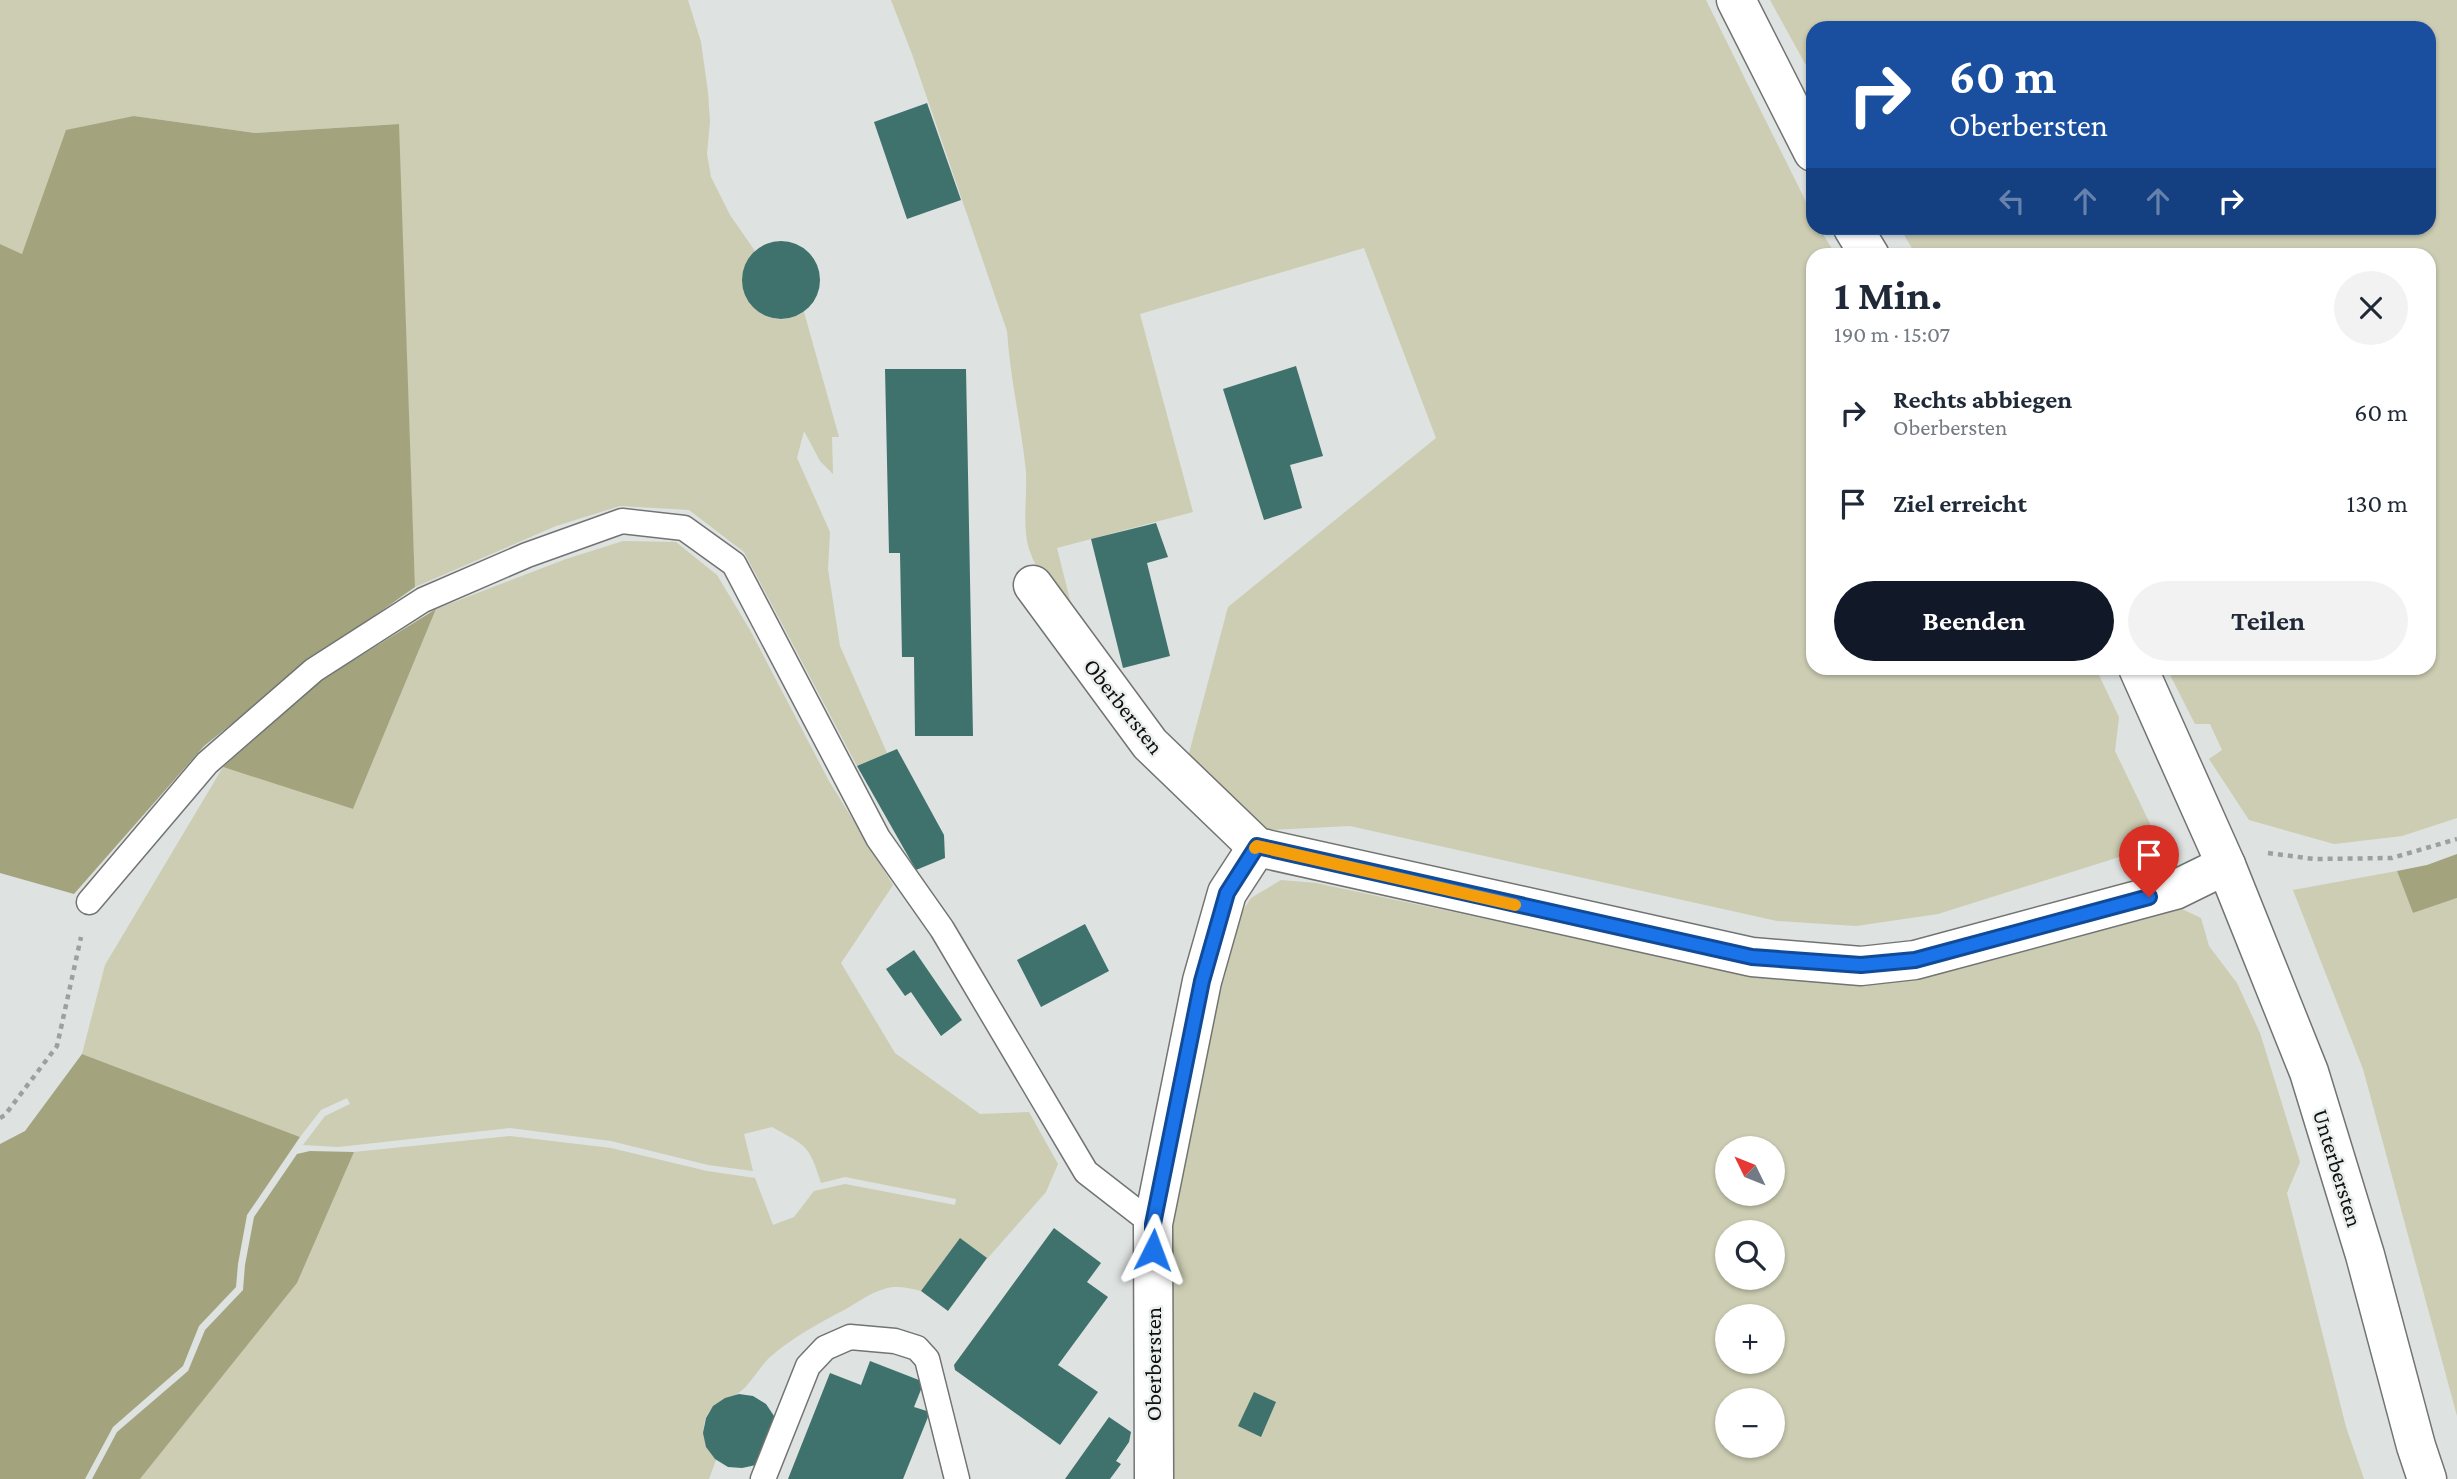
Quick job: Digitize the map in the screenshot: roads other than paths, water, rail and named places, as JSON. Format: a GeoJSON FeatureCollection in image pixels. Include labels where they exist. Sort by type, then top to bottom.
{"type":"FeatureCollection","features":[{"type":"Feature","properties":{"kind":"street"},"geometry":{"type":"LineString","coordinates":[[1736,0],[1806,138]]}},
{"type":"Feature","properties":{"kind":"street","name":"Oberbersten"},"geometry":{"type":"LineString","coordinates":[[1033,585],[1150,744],[1257,846],[1227,893],[1202,981],[1153,1224],[1154,1479]]}},
{"type":"Feature","properties":{"kind":"street","name":"Unterbersten"},"geometry":{"type":"LineString","coordinates":[[2141,675],[2226,865],[2309,1072],[2365,1255],[2427,1479]]}},
{"type":"Feature","properties":{"kind":"street"},"geometry":{"type":"LineString","coordinates":[[1257,846],[1752,957],[1861,965],[1915,960],[2175,890],[2226,865]]}},
{"type":"Feature","properties":{"kind":"lane"},"geometry":{"type":"LineString","coordinates":[[89,902],[207,763],[314,670],[423,600],[527,555],[622,521],[684,528],[734,564],[878,838],[942,929],[1086,1172],[1153,1224]]}},
{"type":"Feature","properties":{"kind":"lane"},"geometry":{"type":"LineString","coordinates":[[764,1479],[808,1366],[825,1349],[850,1336],[895,1341],[917,1348],[927,1359],[957,1479]]}}]}
